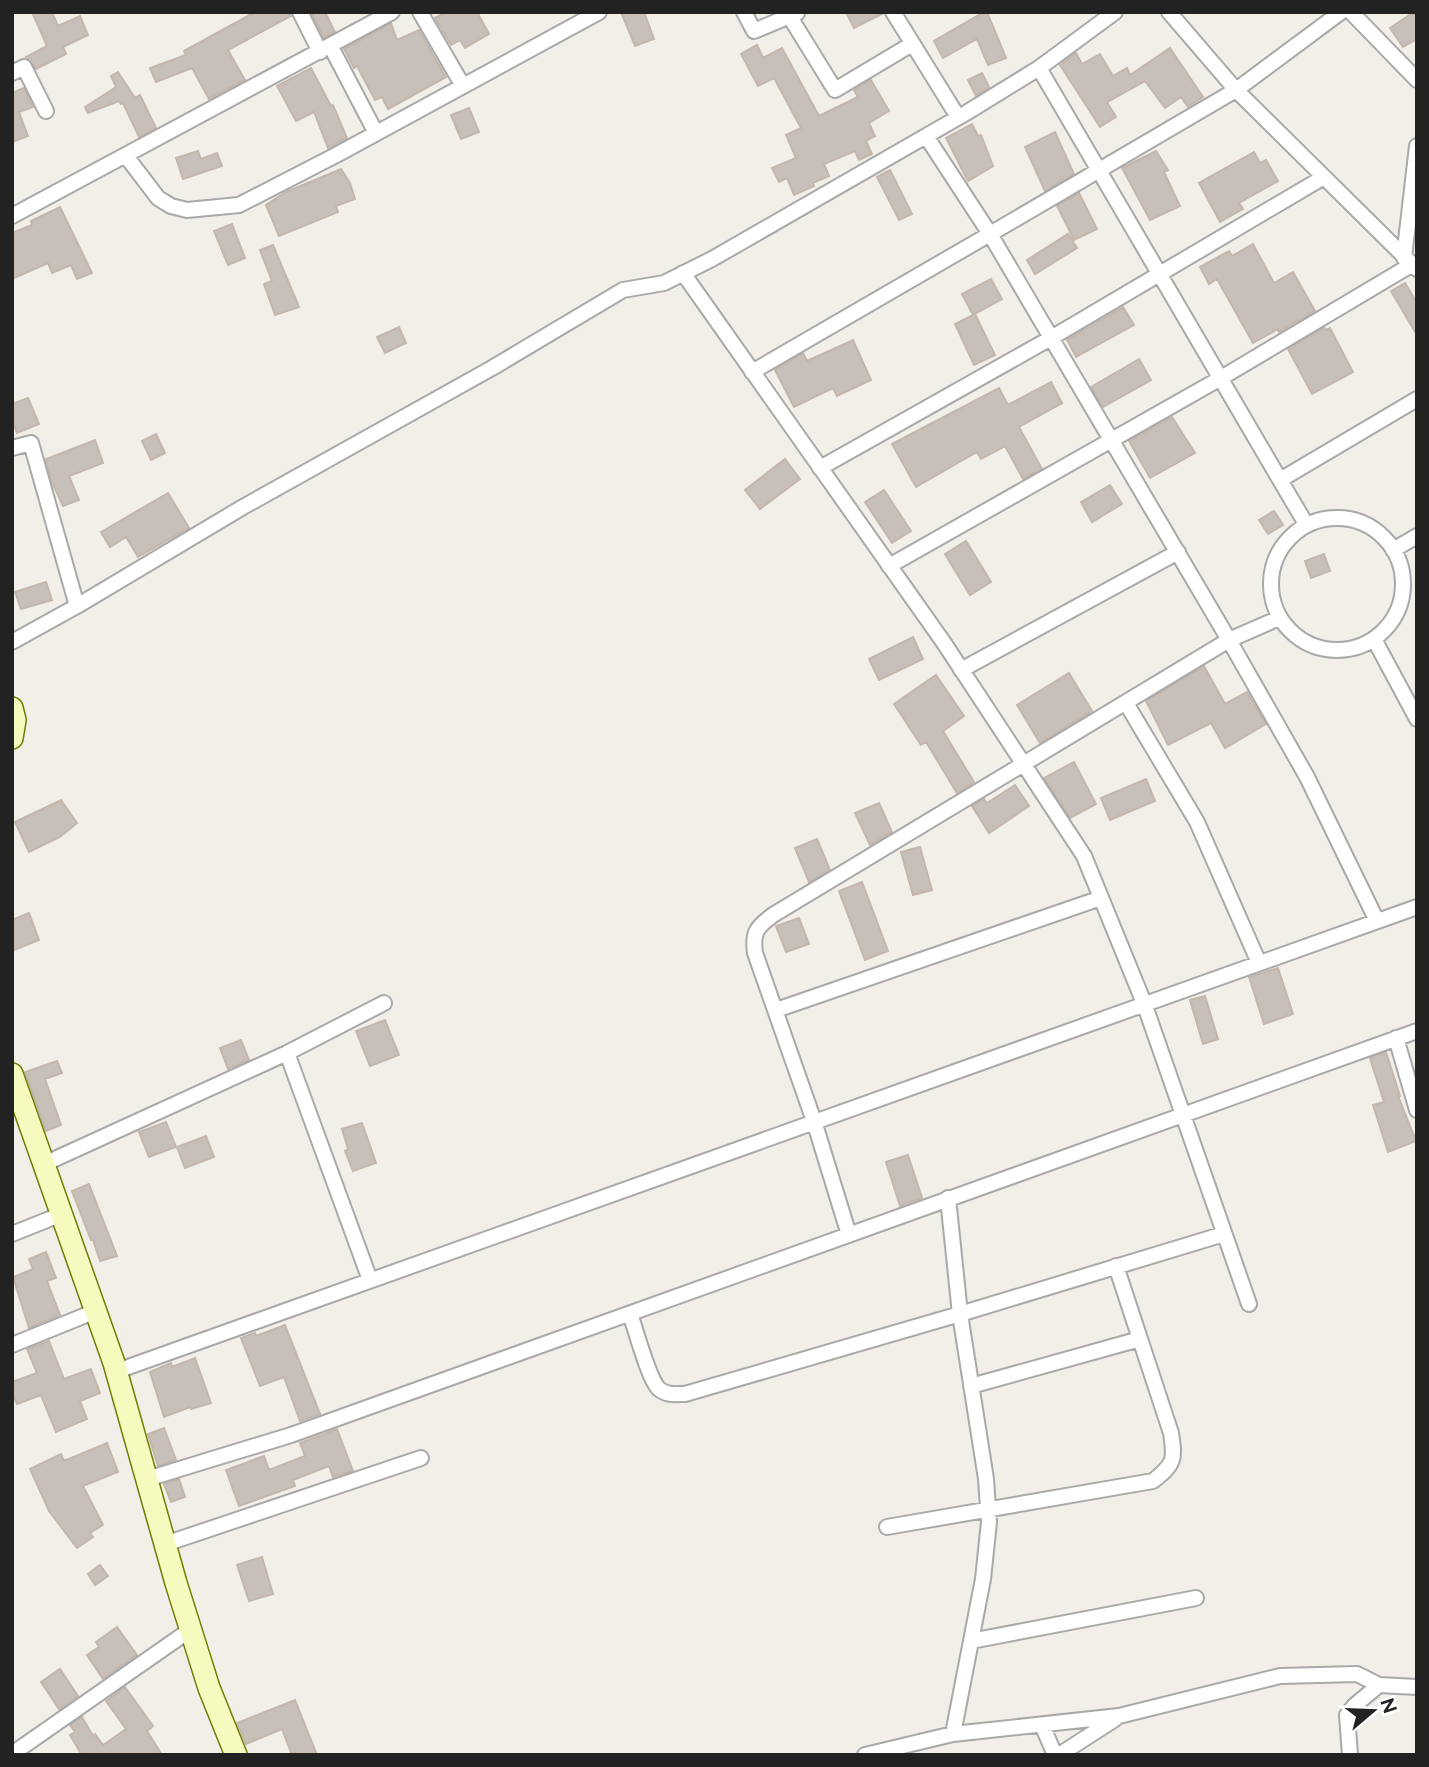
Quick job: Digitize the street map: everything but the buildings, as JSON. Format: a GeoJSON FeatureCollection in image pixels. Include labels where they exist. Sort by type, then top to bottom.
{"type":"FeatureCollection","features":[{"type":"Feature","properties":{"kind":"street"},"geometry":{"type":"LineString","coordinates":[[300,12],[376,133]]}},
{"type":"Feature","properties":{"kind":"street"},"geometry":{"type":"LineString","coordinates":[[12,216],[392,12]]}},
{"type":"Feature","properties":{"kind":"street"},"geometry":{"type":"LineString","coordinates":[[420,12],[463,86]]}},
{"type":"Feature","properties":{"kind":"street"},"geometry":{"type":"LineString","coordinates":[[127,156],[158,198],[171,206],[187,210],[239,205],[599,12]]}},
{"type":"Feature","properties":{"kind":"street"},"geometry":{"type":"LineString","coordinates":[[744,12],[754,31],[794,15],[835,90],[912,44]]}},
{"type":"Feature","properties":{"kind":"street"},"geometry":{"type":"LineString","coordinates":[[893,12],[958,117]]}},
{"type":"Feature","properties":{"kind":"street"},"geometry":{"type":"LineString","coordinates":[[12,642],[243,507],[492,368],[623,290],[664,283],[712,259],[1039,68],[1115,12]]}},
{"type":"Feature","properties":{"kind":"street"},"geometry":{"type":"LineString","coordinates":[[1169,12],[1236,90],[1411,264]]}},
{"type":"Feature","properties":{"kind":"street"},"geometry":{"type":"LineString","coordinates":[[752,372],[1236,90],[1341,12]]}},
{"type":"Feature","properties":{"kind":"street"},"geometry":{"type":"LineString","coordinates":[[1351,12],[1417,80]]}},
{"type":"Feature","properties":{"kind":"street"},"geometry":{"type":"LineString","coordinates":[[12,73],[24,67],[46,111]]}},
{"type":"Feature","properties":{"kind":"street"},"geometry":{"type":"LineString","coordinates":[[1039,68],[1306,524]]}},
{"type":"Feature","properties":{"kind":"street"},"geometry":{"type":"LineString","coordinates":[[926,136],[990,234],[1229,640],[1307,777],[1377,920]]}},
{"type":"Feature","properties":{"kind":"street"},"geometry":{"type":"LineString","coordinates":[[1411,264],[1417,146]]}},
{"type":"Feature","properties":{"kind":"street"},"geometry":{"type":"LineString","coordinates":[[820,468],[1051,338],[1324,177]]}},
{"type":"Feature","properties":{"kind":"street"},"geometry":{"type":"LineString","coordinates":[[889,566],[1221,378],[1411,264]]}},
{"type":"Feature","properties":{"kind":"street"},"geometry":{"type":"LineString","coordinates":[[683,273],[961,670],[1084,856],[1144,1003],[1249,1304]]}},
{"type":"Feature","properties":{"kind":"street"},"geometry":{"type":"LineString","coordinates":[[1280,480],[1417,399]]}},
{"type":"Feature","properties":{"kind":"street"},"geometry":{"type":"LineString","coordinates":[[12,448],[31,443],[77,606]]}},
{"type":"Feature","properties":{"kind":"street"},"geometry":{"type":"LineString","coordinates":[[1326,518],[1347,518],[1367,524],[1385,538],[1398,557],[1403,580],[1401,602],[1391,623],[1374,639],[1354,648],[1331,650],[1309,644],[1279,618],[1271,596],[1271,575],[1277,554],[1289,537],[1306,524],[1326,518]]}},
{"type":"Feature","properties":{"kind":"street"},"geometry":{"type":"LineString","coordinates":[[1393,550],[1417,536]]}},
{"type":"Feature","properties":{"kind":"street"},"geometry":{"type":"LineString","coordinates":[[961,670],[1178,552]]}},
{"type":"Feature","properties":{"kind":"street"},"geometry":{"type":"LineString","coordinates":[[849,1235],[814,1121],[755,953],[753,940],[758,927],[773,915],[1229,640],[1279,618]]}},
{"type":"Feature","properties":{"kind":"street"},"geometry":{"type":"LineString","coordinates":[[1374,639],[1417,719]]}},
{"type":"Feature","properties":{"kind":"street"},"geometry":{"type":"LineString","coordinates":[[1126,703],[1197,822],[1259,963]]}},
{"type":"Feature","properties":{"kind":"street"},"geometry":{"type":"LineString","coordinates":[[12,708],[15,720],[12,738]]}},
{"type":"Feature","properties":{"kind":"street"},"geometry":{"type":"LineString","coordinates":[[776,1010],[1101,898]]}},
{"type":"Feature","properties":{"kind":"street"},"geometry":{"type":"LineString","coordinates":[[117,1371],[1417,907]]}},
{"type":"Feature","properties":{"kind":"street"},"geometry":{"type":"LineString","coordinates":[[44,1164],[288,1053],[384,1003]]}},
{"type":"Feature","properties":{"kind":"street"},"geometry":{"type":"LineString","coordinates":[[147,1479],[291,1435],[1417,1031]]}},
{"type":"Feature","properties":{"kind":"street"},"geometry":{"type":"LineString","coordinates":[[1396,1038],[1417,1110]]}},
{"type":"Feature","properties":{"kind":"street"},"geometry":{"type":"LineString","coordinates":[[288,1053],[370,1280]]}},
{"type":"Feature","properties":{"kind":"street"},"geometry":{"type":"LineString","coordinates":[[13,1078],[117,1371],[190,1630],[232,1753]]}},
{"type":"Feature","properties":{"kind":"street"},"geometry":{"type":"LineString","coordinates":[[948,1198],[960,1314],[989,1522],[983,1579],[953,1734]]}},
{"type":"Feature","properties":{"kind":"street"},"geometry":{"type":"LineString","coordinates":[[12,1234],[62,1214]]}},
{"type":"Feature","properties":{"kind":"street"},"geometry":{"type":"LineString","coordinates":[[630,1314],[659,1390],[670,1394],[685,1394],[1224,1234]]}},
{"type":"Feature","properties":{"kind":"street"},"geometry":{"type":"LineString","coordinates":[[887,1527],[1153,1481],[1169,1469],[1175,1455],[1171,1433],[1116,1266]]}},
{"type":"Feature","properties":{"kind":"street"},"geometry":{"type":"LineString","coordinates":[[12,1345],[96,1311]]}},
{"type":"Feature","properties":{"kind":"street"},"geometry":{"type":"LineString","coordinates":[[971,1386],[1140,1339]]}},
{"type":"Feature","properties":{"kind":"street"},"geometry":{"type":"LineString","coordinates":[[165,1544],[421,1458]]}},
{"type":"Feature","properties":{"kind":"street"},"geometry":{"type":"LineString","coordinates":[[971,1641],[1196,1598]]}},
{"type":"Feature","properties":{"kind":"street"},"geometry":{"type":"LineString","coordinates":[[12,1754],[190,1630]]}},
{"type":"Feature","properties":{"kind":"street"},"geometry":{"type":"LineString","coordinates":[[865,1755],[953,1734],[1119,1716],[1280,1676],[1357,1675],[1379,1685],[1417,1687]]}},
{"type":"Feature","properties":{"kind":"street"},"geometry":{"type":"LineString","coordinates":[[1350,1755],[1347,1715],[1379,1685]]}},
{"type":"Feature","properties":{"kind":"street"},"geometry":{"type":"LineString","coordinates":[[1042,1725],[1057,1755],[1119,1716]]}}]}
